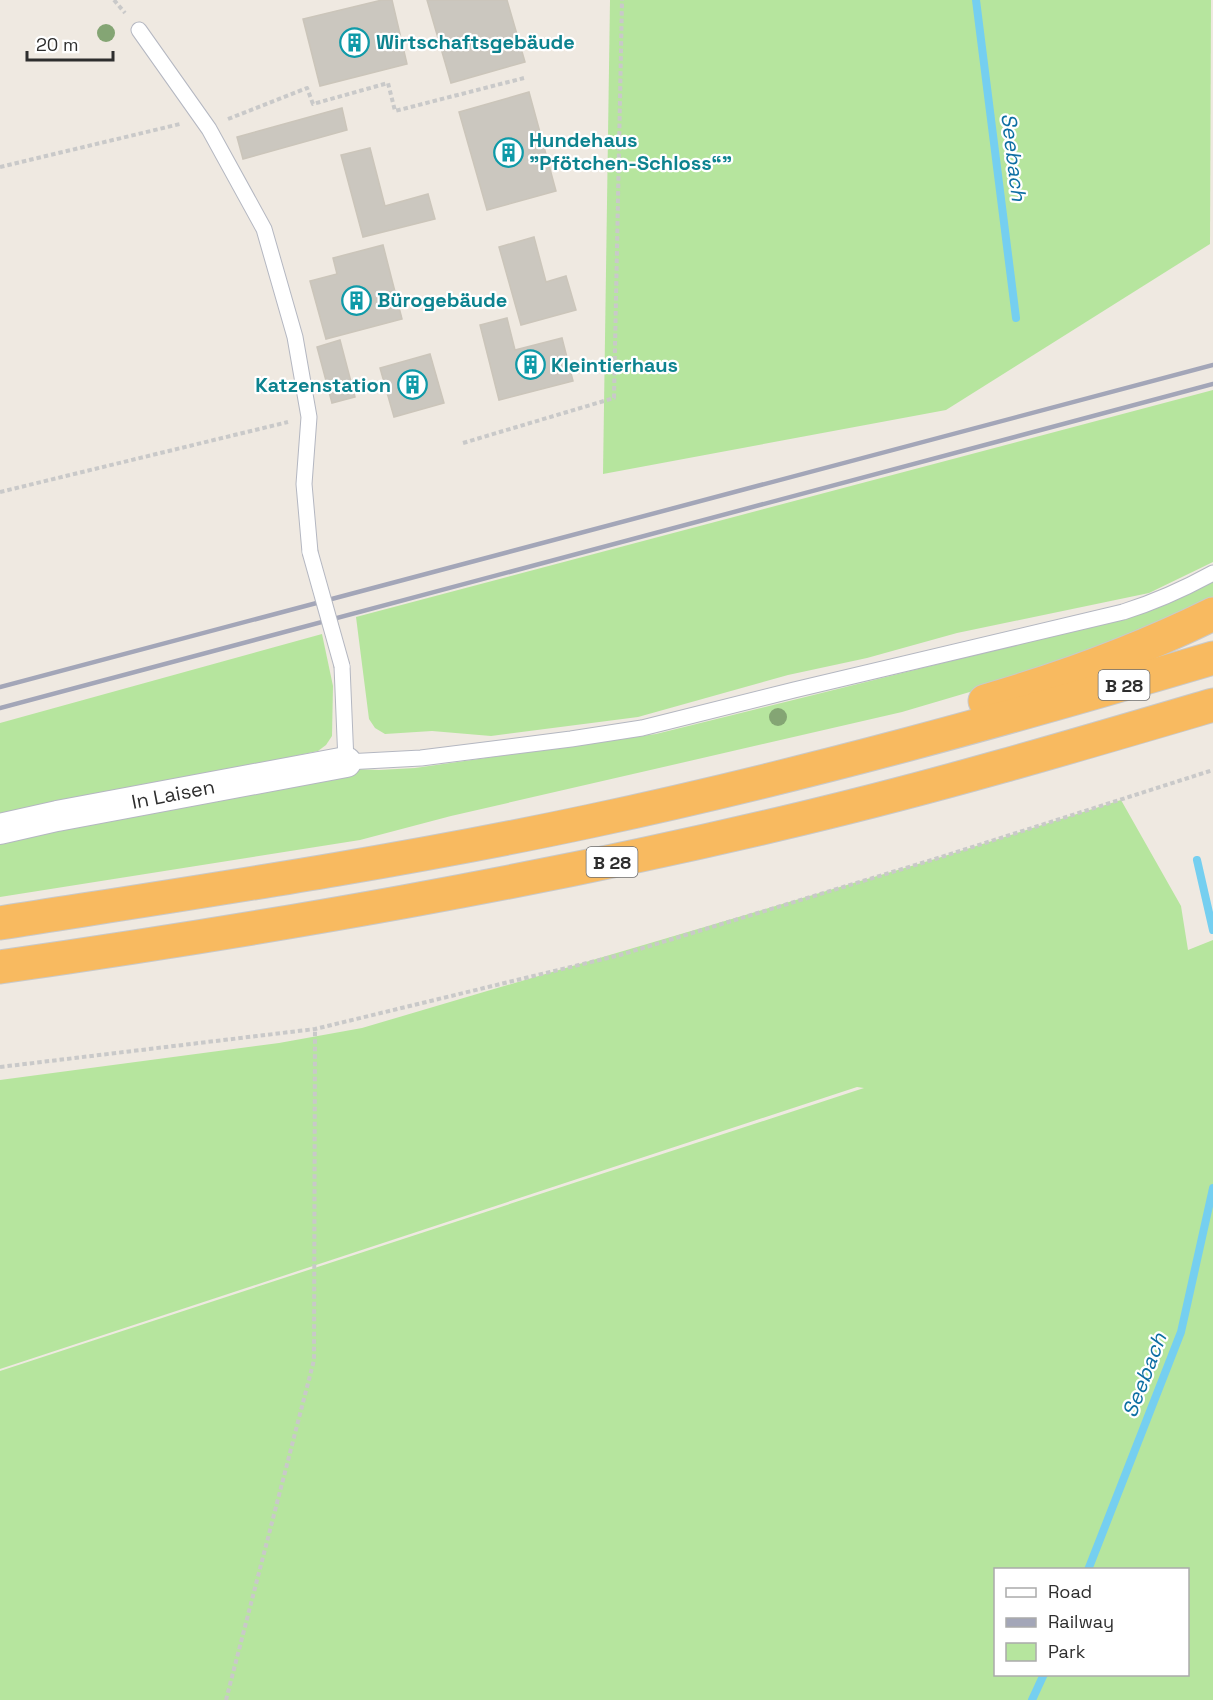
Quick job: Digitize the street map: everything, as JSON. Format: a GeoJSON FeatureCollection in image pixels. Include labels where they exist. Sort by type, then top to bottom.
{"type":"FeatureCollection","features":[{"type":"Feature","properties":{"kind":"highway"},"geometry":{"type":"LineString","coordinates":[[798,773],[890,728],[1024,690],[1105,662],[1213,614]]}},
{"type":"Feature","properties":{"kind":"highway","name":"B 28"},"geometry":{"type":"LineString","coordinates":[[0,923],[297,876],[589,821],[798,773],[971,728],[1213,658]]}},
{"type":"Feature","properties":{"kind":"highway","name":"B 28"},"geometry":{"type":"LineString","coordinates":[[0,968],[357,912],[617,861],[807,818],[950,781],[1213,705]]}},
{"type":"Feature","properties":{"kind":"street","name":"In Laisen"},"geometry":{"type":"LineString","coordinates":[[0,830],[57,816],[346,762]]}},
{"type":"Feature","properties":{"kind":"lane"},"geometry":{"type":"LineString","coordinates":[[139,30],[205,124],[264,229],[295,337],[309,417],[304,484],[310,552],[342,666],[346,762],[421,758],[642,728],[1123,612],[1156,602],[1213,573]]}},
{"type":"Feature","properties":{"kind":"path"},"geometry":{"type":"LineString","coordinates":[[463,443],[614,398],[622,0]]}},
{"type":"Feature","properties":{"kind":"path"},"geometry":{"type":"LineString","coordinates":[[0,167],[205,124],[238,115],[307,88],[313,104],[388,83],[395,111],[524,78]]}},
{"type":"Feature","properties":{"kind":"path"},"geometry":{"type":"LineString","coordinates":[[0,492],[309,417]]}},
{"type":"Feature","properties":{"kind":"path"},"geometry":{"type":"LineString","coordinates":[[0,1067],[315,1029],[620,955],[935,859],[1213,770]]}},
{"type":"Feature","properties":{"kind":"path"},"geometry":{"type":"LineString","coordinates":[[226,1700],[314,1360],[315,1029]]}},
{"type":"Feature","properties":{"kind":"green space"},"geometry":{"type":"Polygon","coordinates":[[[610,0],[1211,0],[1210,244],[946,410],[603,474],[610,0]]]}},
{"type":"Feature","properties":{"kind":"green space"},"geometry":{"type":"Polygon","coordinates":[[[1213,390],[1213,562],[1149,593],[957,633],[867,658],[788,675],[638,717],[491,736],[432,731],[385,734],[375,728],[369,719],[356,617],[1213,390]]]}},
{"type":"Feature","properties":{"kind":"green space"},"geometry":{"type":"Polygon","coordinates":[[[1213,581],[1213,597],[1155,628],[1048,669],[902,712],[451,816],[360,840],[0,897],[0,844],[158,806],[355,769],[415,768],[656,734],[1019,644],[1156,607],[1213,581]]]}},
{"type":"Feature","properties":{"kind":"green space"},"geometry":{"type":"Polygon","coordinates":[[[322,634],[333,686],[332,736],[318,751],[0,819],[0,723],[322,634]]]}},
{"type":"Feature","properties":{"kind":"green space"},"geometry":{"type":"Polygon","coordinates":[[[1121,800],[1181,906],[1188,950],[1213,940],[1213,1700],[0,1700],[0,1371],[864,1088],[857,1087],[0,1369],[0,1080],[279,1043],[362,1028],[935,859],[1121,800]]]}},
{"type":"Feature","properties":{"kind":"building","name":"Wirtschaftsgebäude"},"geometry":{"type":"Polygon","coordinates":[[[382,0],[392,0],[407,64],[320,86],[303,19],[382,0]]]}},
{"type":"Feature","properties":{"kind":"building"},"geometry":{"type":"Polygon","coordinates":[[[427,0],[507,0],[525,62],[451,83],[427,0]]]}},
{"type":"Feature","properties":{"kind":"building","name":"Hundehaus \"Pfötchen-Schloss“\""},"geometry":{"type":"Polygon","coordinates":[[[529,92],[556,191],[487,210],[459,112],[529,92]]]}},
{"type":"Feature","properties":{"kind":"building"},"geometry":{"type":"Polygon","coordinates":[[[342,108],[347,130],[243,159],[237,137],[342,108]]]}},
{"type":"Feature","properties":{"kind":"building"},"geometry":{"type":"Polygon","coordinates":[[[370,148],[385,206],[428,194],[435,219],[363,237],[341,155],[370,148]]]}},
{"type":"Feature","properties":{"kind":"building"},"geometry":{"type":"Polygon","coordinates":[[[534,237],[546,282],[566,276],[576,310],[521,325],[499,247],[534,237]]]}},
{"type":"Feature","properties":{"kind":"building","name":"Bürogebäude"},"geometry":{"type":"Polygon","coordinates":[[[383,245],[402,319],[326,339],[310,281],[337,274],[333,258],[383,245]]]}},
{"type":"Feature","properties":{"kind":"building","name":"Kleintierhaus"},"geometry":{"type":"Polygon","coordinates":[[[507,318],[515,350],[562,338],[573,381],[499,400],[480,325],[507,318]]]}},
{"type":"Feature","properties":{"kind":"building"},"geometry":{"type":"Polygon","coordinates":[[[340,340],[355,397],[332,403],[317,347],[340,340]]]}},
{"type":"Feature","properties":{"kind":"building","name":"Katzenstation"},"geometry":{"type":"Polygon","coordinates":[[[430,354],[444,403],[394,417],[380,368],[430,354]]]}},
{"type":"Feature","properties":{"kind":"waterway","name":"Seebach"},"geometry":{"type":"LineString","coordinates":[[976,0],[1016,318]]}},
{"type":"Feature","properties":{"kind":"waterway","name":"Seebach"},"geometry":{"type":"LineString","coordinates":[[1197,860],[1213,930]]}},
{"type":"Feature","properties":{"kind":"waterway","name":"Seebach"},"geometry":{"type":"LineString","coordinates":[[1089,1568],[1181,1332],[1213,1188]]}},
{"type":"Feature","properties":{"kind":"waterway","name":"Seebach"},"geometry":{"type":"LineString","coordinates":[[1032,1700],[1043,1676]]}},
{"type":"Feature","properties":{"kind":"railway"},"geometry":{"type":"LineString","coordinates":[[0,687],[1213,365]]}},
{"type":"Feature","properties":{"kind":"railway"},"geometry":{"type":"LineString","coordinates":[[0,708],[1213,384]]}},
{"type":"Feature","properties":{"kind":"place","name":"Wirtschaftsgebäude"},"geometry":{"type":"Point","coordinates":[355,42]}},
{"type":"Feature","properties":{"kind":"place","name":"Hundehaus \"Pfötchen-Schloss“\""},"geometry":{"type":"Point","coordinates":[508,152]}},
{"type":"Feature","properties":{"kind":"place","name":"Bürogebäude"},"geometry":{"type":"Point","coordinates":[356,300]}},
{"type":"Feature","properties":{"kind":"place","name":"Kleintierhaus"},"geometry":{"type":"Point","coordinates":[530,365]}},
{"type":"Feature","properties":{"kind":"place","name":"Katzenstation"},"geometry":{"type":"Point","coordinates":[412,385]}}]}
